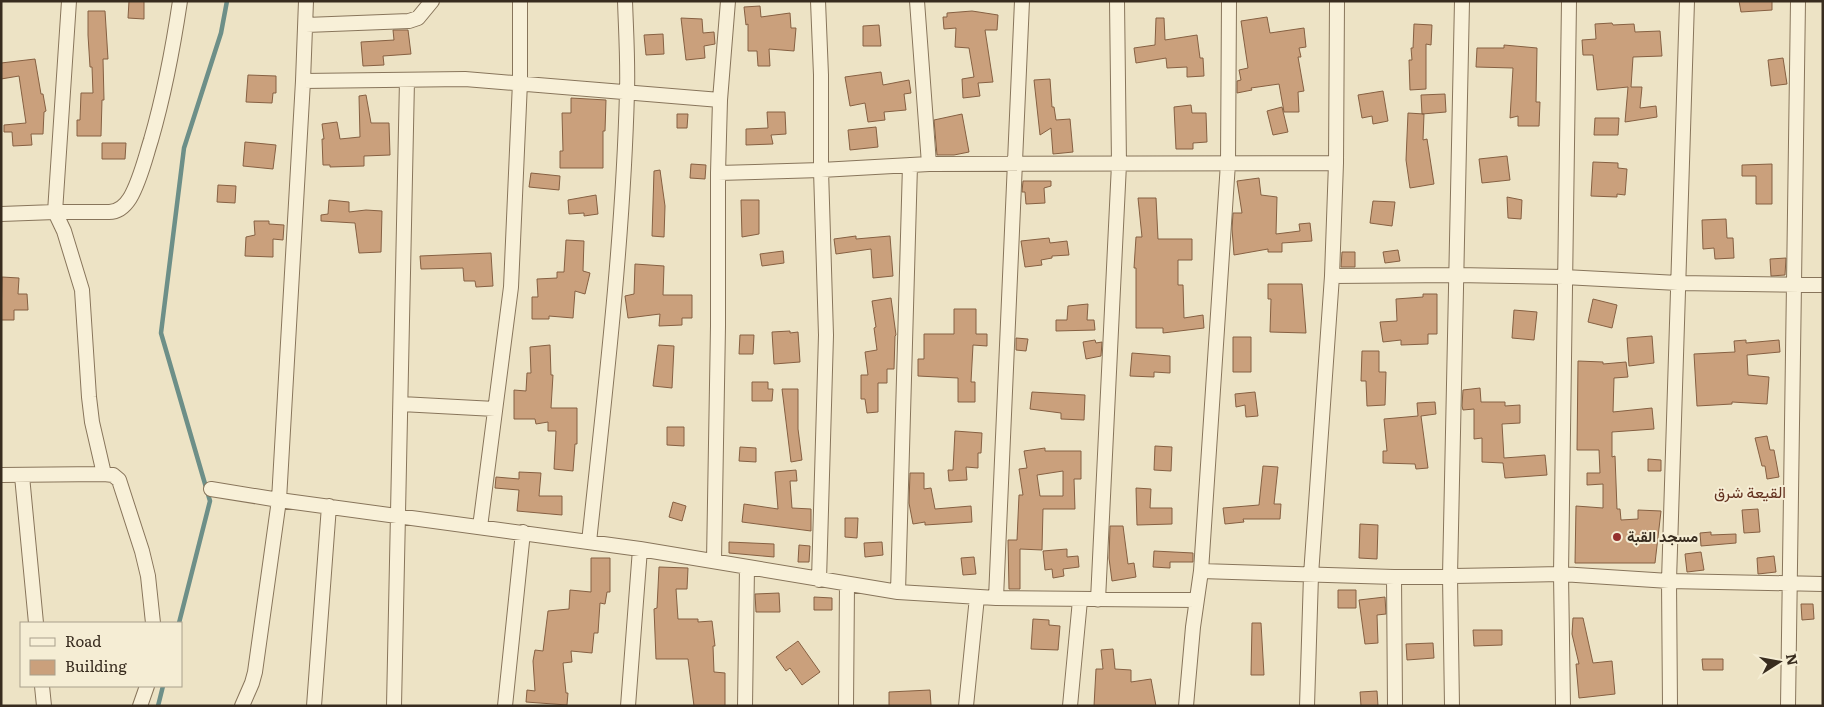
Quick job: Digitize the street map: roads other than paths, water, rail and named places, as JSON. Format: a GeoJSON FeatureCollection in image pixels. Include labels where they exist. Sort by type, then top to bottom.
{"type":"FeatureCollection","features":[{"type":"Feature","properties":{"kind":"street"},"geometry":{"type":"LineString","coordinates":[[69,1],[55,212],[64,231],[82,290],[89,397],[92,422],[104,474]]}},
{"type":"Feature","properties":{"kind":"street"},"geometry":{"type":"LineString","coordinates":[[1,214],[113,212],[121,208],[129,199],[146,157],[157,117],[180,1]]}},
{"type":"Feature","properties":{"kind":"street"},"geometry":{"type":"LineString","coordinates":[[242,706],[255,672],[279,500],[304,81],[306,1]]}},
{"type":"Feature","properties":{"kind":"street"},"geometry":{"type":"LineString","coordinates":[[306,25],[409,21],[418,18],[432,1]]}},
{"type":"Feature","properties":{"kind":"street"},"geometry":{"type":"LineString","coordinates":[[480,527],[512,287],[520,82],[520,1]]}},
{"type":"Feature","properties":{"kind":"street"},"geometry":{"type":"LineString","coordinates":[[588,542],[613,322],[627,91],[625,1]]}},
{"type":"Feature","properties":{"kind":"street"},"geometry":{"type":"LineString","coordinates":[[714,561],[718,326],[718,173],[720,100],[728,1]]}},
{"type":"Feature","properties":{"kind":"street"},"geometry":{"type":"LineString","coordinates":[[818,1],[826,362],[819,580]]}},
{"type":"Feature","properties":{"kind":"street"},"geometry":{"type":"LineString","coordinates":[[917,1],[929,164]]}},
{"type":"Feature","properties":{"kind":"street"},"geometry":{"type":"LineString","coordinates":[[996,598],[1022,1]]}},
{"type":"Feature","properties":{"kind":"street"},"geometry":{"type":"LineString","coordinates":[[1098,600],[1119,164],[1116,1]]}},
{"type":"Feature","properties":{"kind":"street"},"geometry":{"type":"LineString","coordinates":[[1186,706],[1196,600],[1201,571],[1228,163],[1229,1]]}},
{"type":"Feature","properties":{"kind":"street"},"geometry":{"type":"LineString","coordinates":[[1307,706],[1312,575],[1332,276],[1336,163],[1337,1]]}},
{"type":"Feature","properties":{"kind":"street"},"geometry":{"type":"LineString","coordinates":[[1452,706],[1450,576],[1462,1]]}},
{"type":"Feature","properties":{"kind":"street"},"geometry":{"type":"LineString","coordinates":[[1562,706],[1561,574],[1569,1]]}},
{"type":"Feature","properties":{"kind":"street"},"geometry":{"type":"LineString","coordinates":[[1670,706],[1669,581],[1687,1]]}},
{"type":"Feature","properties":{"kind":"street"},"geometry":{"type":"LineString","coordinates":[[1788,706],[1798,1]]}},
{"type":"Feature","properties":{"kind":"street"},"geometry":{"type":"LineString","coordinates":[[304,81],[465,79],[520,82],[720,100]]}},
{"type":"Feature","properties":{"kind":"street"},"geometry":{"type":"LineString","coordinates":[[394,706],[407,80]]}},
{"type":"Feature","properties":{"kind":"street"},"geometry":{"type":"LineString","coordinates":[[718,173],[929,164],[1336,163]]}},
{"type":"Feature","properties":{"kind":"street"},"geometry":{"type":"LineString","coordinates":[[898,592],[910,165]]}},
{"type":"Feature","properties":{"kind":"street"},"geometry":{"type":"LineString","coordinates":[[1332,276],[1456,275],[1564,277],[1678,283],[1823,285]]}},
{"type":"Feature","properties":{"kind":"street"},"geometry":{"type":"LineString","coordinates":[[401,404],[495,409]]}},
{"type":"Feature","properties":{"kind":"street"},"geometry":{"type":"LineString","coordinates":[[1,475],[104,474],[120,480],[148,576],[153,622]]}},
{"type":"Feature","properties":{"kind":"street"},"geometry":{"type":"LineString","coordinates":[[22,476],[36,622]]}},
{"type":"Feature","properties":{"kind":"street"},"geometry":{"type":"LineString","coordinates":[[211,488],[279,500],[640,549],[898,592],[996,598],[1196,600]]}},
{"type":"Feature","properties":{"kind":"street"},"geometry":{"type":"LineString","coordinates":[[314,706],[329,506]]}},
{"type":"Feature","properties":{"kind":"street"},"geometry":{"type":"LineString","coordinates":[[505,706],[523,532]]}},
{"type":"Feature","properties":{"kind":"street"},"geometry":{"type":"LineString","coordinates":[[628,706],[640,549]]}},
{"type":"Feature","properties":{"kind":"street"},"geometry":{"type":"LineString","coordinates":[[745,706],[747,567]]}},
{"type":"Feature","properties":{"kind":"street"},"geometry":{"type":"LineString","coordinates":[[1201,571],[1394,577],[1561,574],[1669,581],[1823,584]]}},
{"type":"Feature","properties":{"kind":"street"},"geometry":{"type":"LineString","coordinates":[[1394,577],[1395,706]]}},
{"type":"Feature","properties":{"kind":"street"},"geometry":{"type":"LineString","coordinates":[[846,706],[847,584]]}},
{"type":"Feature","properties":{"kind":"street"},"geometry":{"type":"LineString","coordinates":[[966,706],[977,597]]}},
{"type":"Feature","properties":{"kind":"street"},"geometry":{"type":"LineString","coordinates":[[1070,706],[1080,600]]}},
{"type":"Feature","properties":{"kind":"street"},"geometry":{"type":"LineString","coordinates":[[42,687],[44,706]]}},
{"type":"Feature","properties":{"kind":"street"},"geometry":{"type":"LineString","coordinates":[[140,706],[147,687]]}},
{"type":"Feature","properties":{"kind":"waterway"},"geometry":{"type":"LineString","coordinates":[[179,622],[210,501],[161,333],[184,148],[221,33],[227,1]]}},
{"type":"Feature","properties":{"kind":"waterway"},"geometry":{"type":"LineString","coordinates":[[158,706],[163,687]]}},
{"type":"Feature","properties":{"kind":"place","name":"مسجد القبة"},"geometry":{"type":"Point","coordinates":[1617,537]}},
{"type":"Feature","properties":{"kind":"district","name":"القيعة شرق"},"geometry":{"type":"Point","coordinates":[1750,492]}}]}
